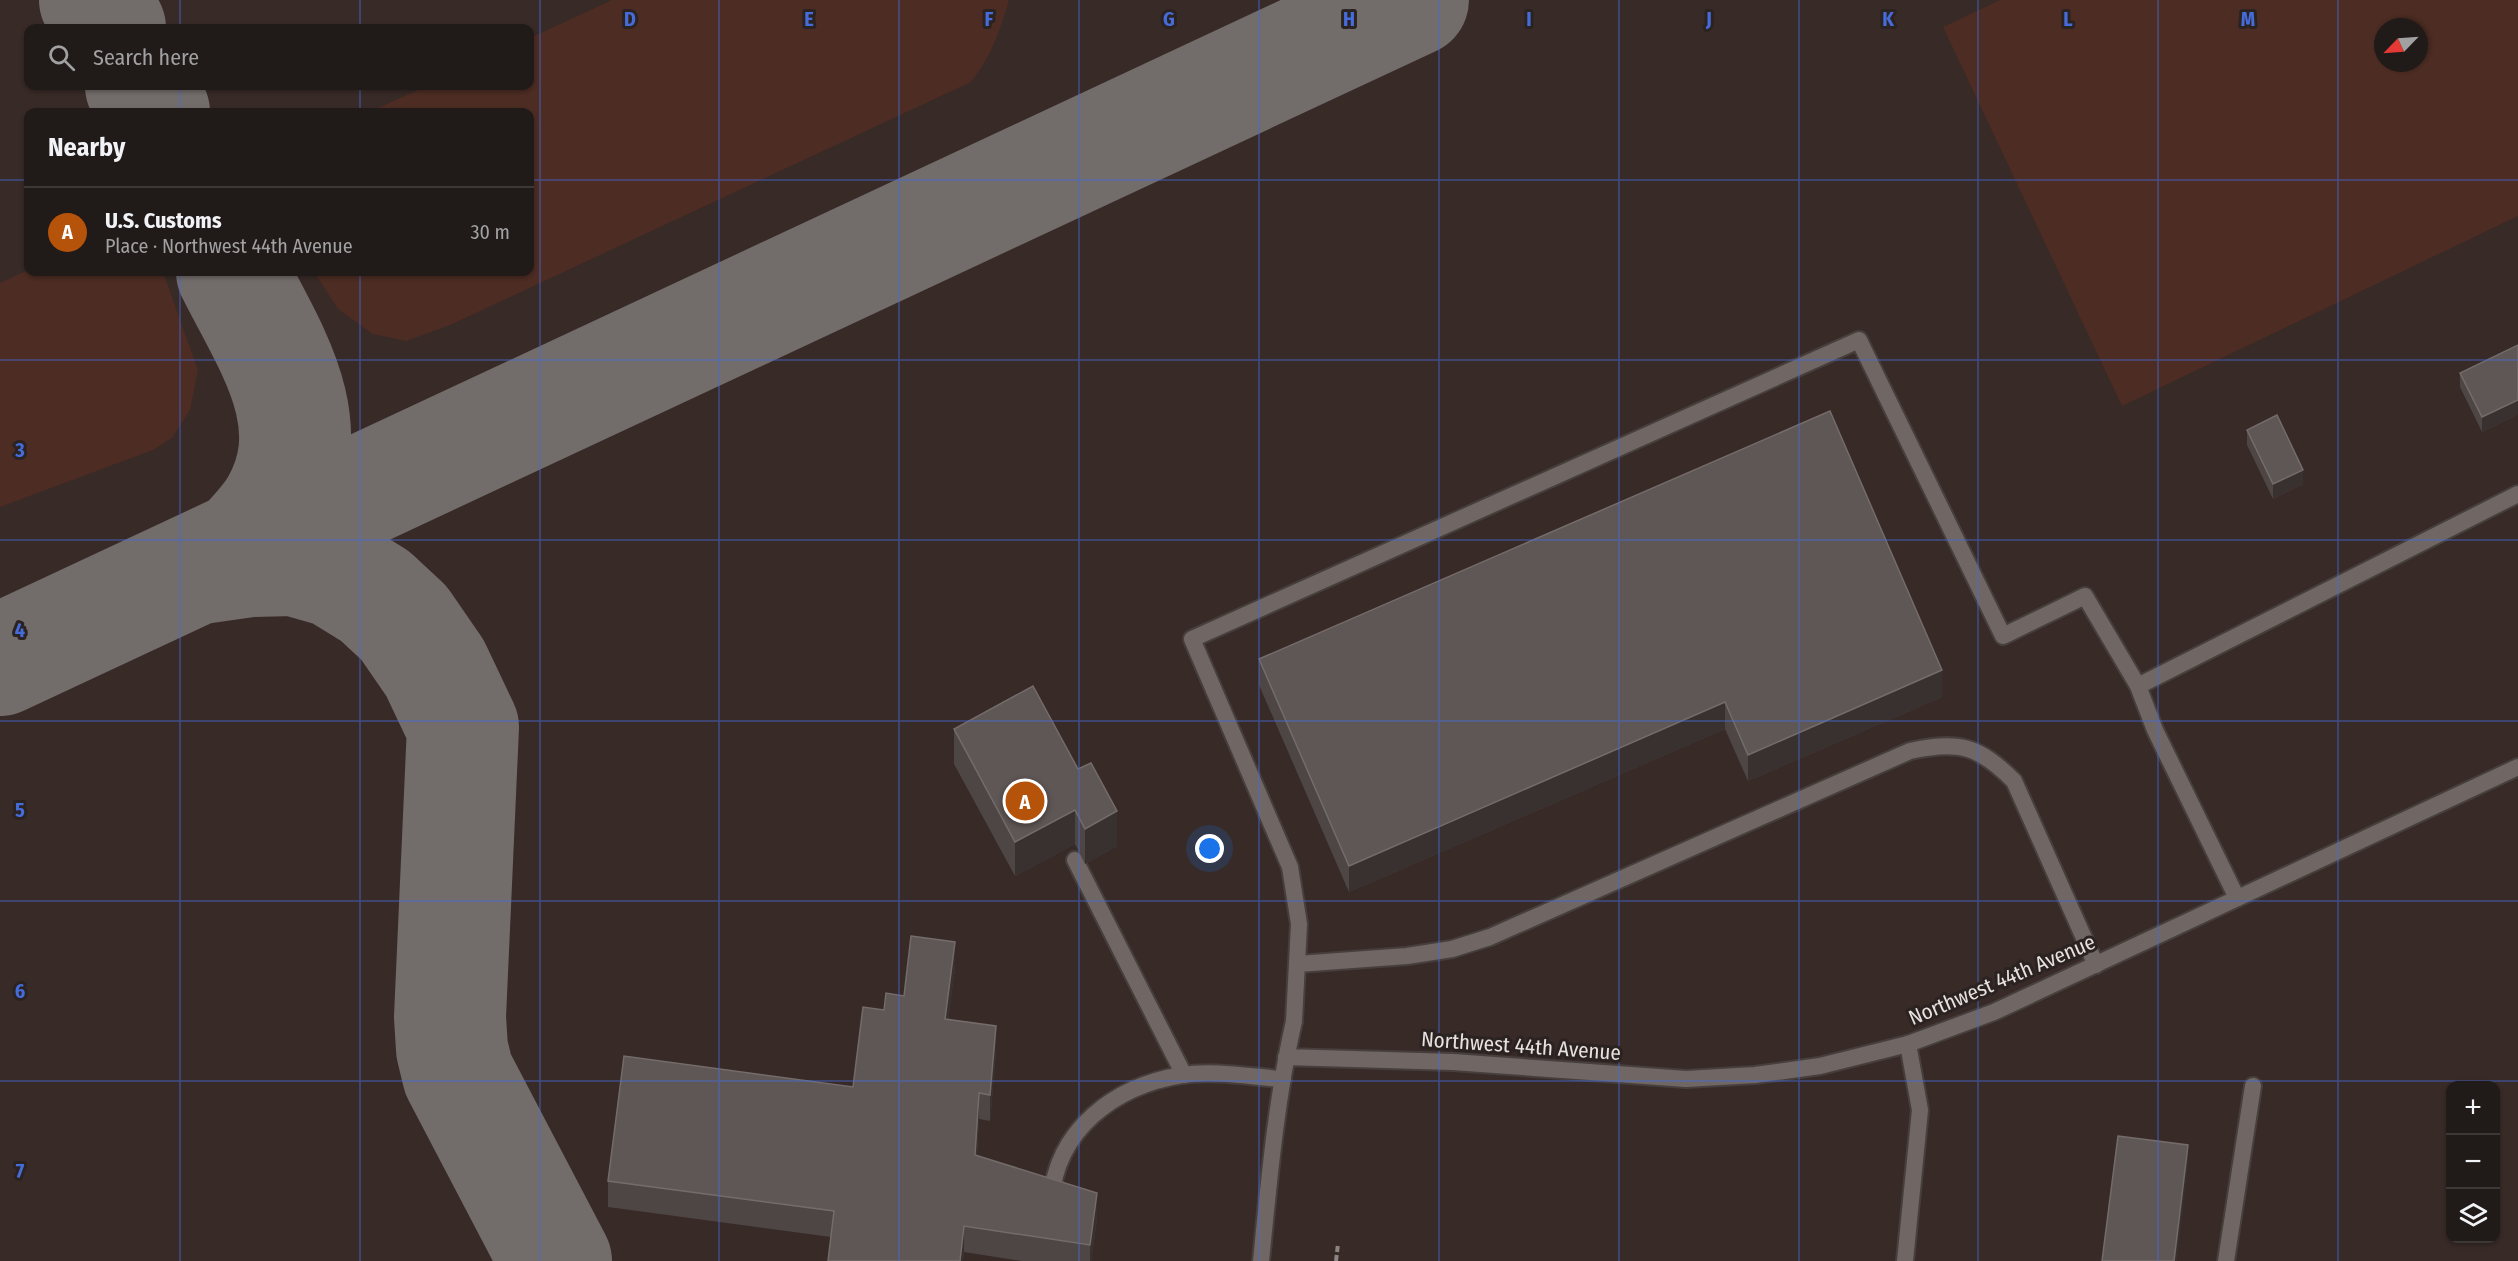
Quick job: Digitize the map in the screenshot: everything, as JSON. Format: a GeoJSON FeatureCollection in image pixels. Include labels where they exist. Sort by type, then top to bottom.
{"type":"FeatureCollection","features":[{"type":"Feature","properties":{"kind":"street"},"geometry":{"type":"LineString","coordinates":[[1261,1261],[1270,1160],[1294,1021],[1299,924],[1290,867],[1192,639],[1859,340],[2003,636],[2085,596],[2138,686],[2155,730],[2237,898]]}},
{"type":"Feature","properties":{"kind":"street"},"geometry":{"type":"LineString","coordinates":[[2138,686],[2518,494]]}},
{"type":"Feature","properties":{"kind":"street"},"geometry":{"type":"LineString","coordinates":[[1298,964],[1407,957],[1452,949],[1490,937],[1910,751],[1938,745],[1967,748],[1993,760],[2014,781],[2096,965]]}},
{"type":"Feature","properties":{"kind":"street","name":"Northwest 44th Avenue"},"geometry":{"type":"LineString","coordinates":[[1286,1057],[1453,1062],[1686,1079],[1755,1075],[1820,1066],[1908,1044],[1994,1012],[2518,767]]}},
{"type":"Feature","properties":{"kind":"street"},"geometry":{"type":"LineString","coordinates":[[1075,860],[1184,1075]]}},
{"type":"Feature","properties":{"kind":"street"},"geometry":{"type":"LineString","coordinates":[[1905,1261],[1920,1110],[1908,1044]]}},
{"type":"Feature","properties":{"kind":"street"},"geometry":{"type":"LineString","coordinates":[[1051,1204],[1053,1179],[1067,1144],[1090,1117],[1115,1098],[1150,1082],[1184,1075],[1209,1074],[1283,1079]]}},
{"type":"Feature","properties":{"kind":"street"},"geometry":{"type":"LineString","coordinates":[[2226,1261],[2253,1086]]}},
{"type":"Feature","properties":{"kind":"path"},"geometry":{"type":"LineString","coordinates":[[1336,1261],[1338,1244]]}},
{"type":"Feature","properties":{"kind":"shaded area"},"geometry":{"type":"Polygon","coordinates":[[[0,0],[2518,0],[2518,1261],[0,1261],[0,0]]]}},
{"type":"Feature","properties":{"kind":"shaded area"},"geometry":{"type":"Polygon","coordinates":[[[612,0],[1009,0],[994,43],[971,82],[450,325],[406,341],[373,334],[338,309],[317,276],[534,276],[534,108],[378,108],[418,90],[534,90],[534,36],[612,0]]]}},
{"type":"Feature","properties":{"kind":"shaded area"},"geometry":{"type":"Polygon","coordinates":[[[2000,0],[2518,0],[2518,216],[2122,406],[1943,27],[2000,0]]]}},
{"type":"Feature","properties":{"kind":"shaded area"},"geometry":{"type":"Polygon","coordinates":[[[24,272],[24,276],[164,276],[198,370],[190,410],[172,438],[153,450],[0,507],[0,283],[24,272]]]}},
{"type":"Feature","properties":{"kind":"building"},"geometry":{"type":"Polygon","coordinates":[[[2518,345],[2518,400],[2482,417],[2460,373],[2518,345]]]}},
{"type":"Feature","properties":{"kind":"building"},"geometry":{"type":"Polygon","coordinates":[[[1830,411],[1942,670],[1748,755],[1725,702],[1349,866],[1259,659],[1830,411]]]}},
{"type":"Feature","properties":{"kind":"building"},"geometry":{"type":"Polygon","coordinates":[[[2277,415],[2303,470],[2273,484],[2247,430],[2277,415]]]}},
{"type":"Feature","properties":{"kind":"building"},"geometry":{"type":"Polygon","coordinates":[[[1033,686],[1078,769],[1091,763],[1117,811],[1085,829],[1075,810],[1015,842],[954,729],[1033,686]]]}},
{"type":"Feature","properties":{"kind":"building"},"geometry":{"type":"Polygon","coordinates":[[[911,936],[955,942],[945,1019],[996,1026],[990,1095],[979,1093],[975,1155],[1097,1193],[1090,1245],[964,1226],[960,1261],[828,1261],[834,1211],[608,1181],[624,1056],[853,1087],[863,1007],[884,1010],[886,993],[904,996],[911,936]]]}},
{"type":"Feature","properties":{"kind":"building"},"geometry":{"type":"Polygon","coordinates":[[[2118,1136],[2188,1145],[2174,1261],[2102,1261],[2118,1136]]]}},
{"type":"Feature","properties":{"kind":"taxiway"},"geometry":{"type":"LineString","coordinates":[[95,0],[108,24]]}},
{"type":"Feature","properties":{"kind":"taxiway"},"geometry":{"type":"LineString","coordinates":[[0,660],[1413,0]]}},
{"type":"Feature","properties":{"kind":"taxiway"},"geometry":{"type":"LineString","coordinates":[[143,90],[152,108]]}},
{"type":"Feature","properties":{"kind":"taxiway"},"geometry":{"type":"LineString","coordinates":[[234,276],[275,356],[286,385],[293,414],[295,443],[290,473],[277,504],[242,547]]}},
{"type":"Feature","properties":{"kind":"taxiway"},"geometry":{"type":"LineString","coordinates":[[201,568],[251,561],[294,560],[336,572],[375,596],[404,623],[435,668],[463,727],[450,1017],[452,1049],[458,1074],[556,1261]]}},
{"type":"Feature","properties":{"kind":"place","name":"U.S. Customs"},"geometry":{"type":"Point","coordinates":[1025,801]}}]}
